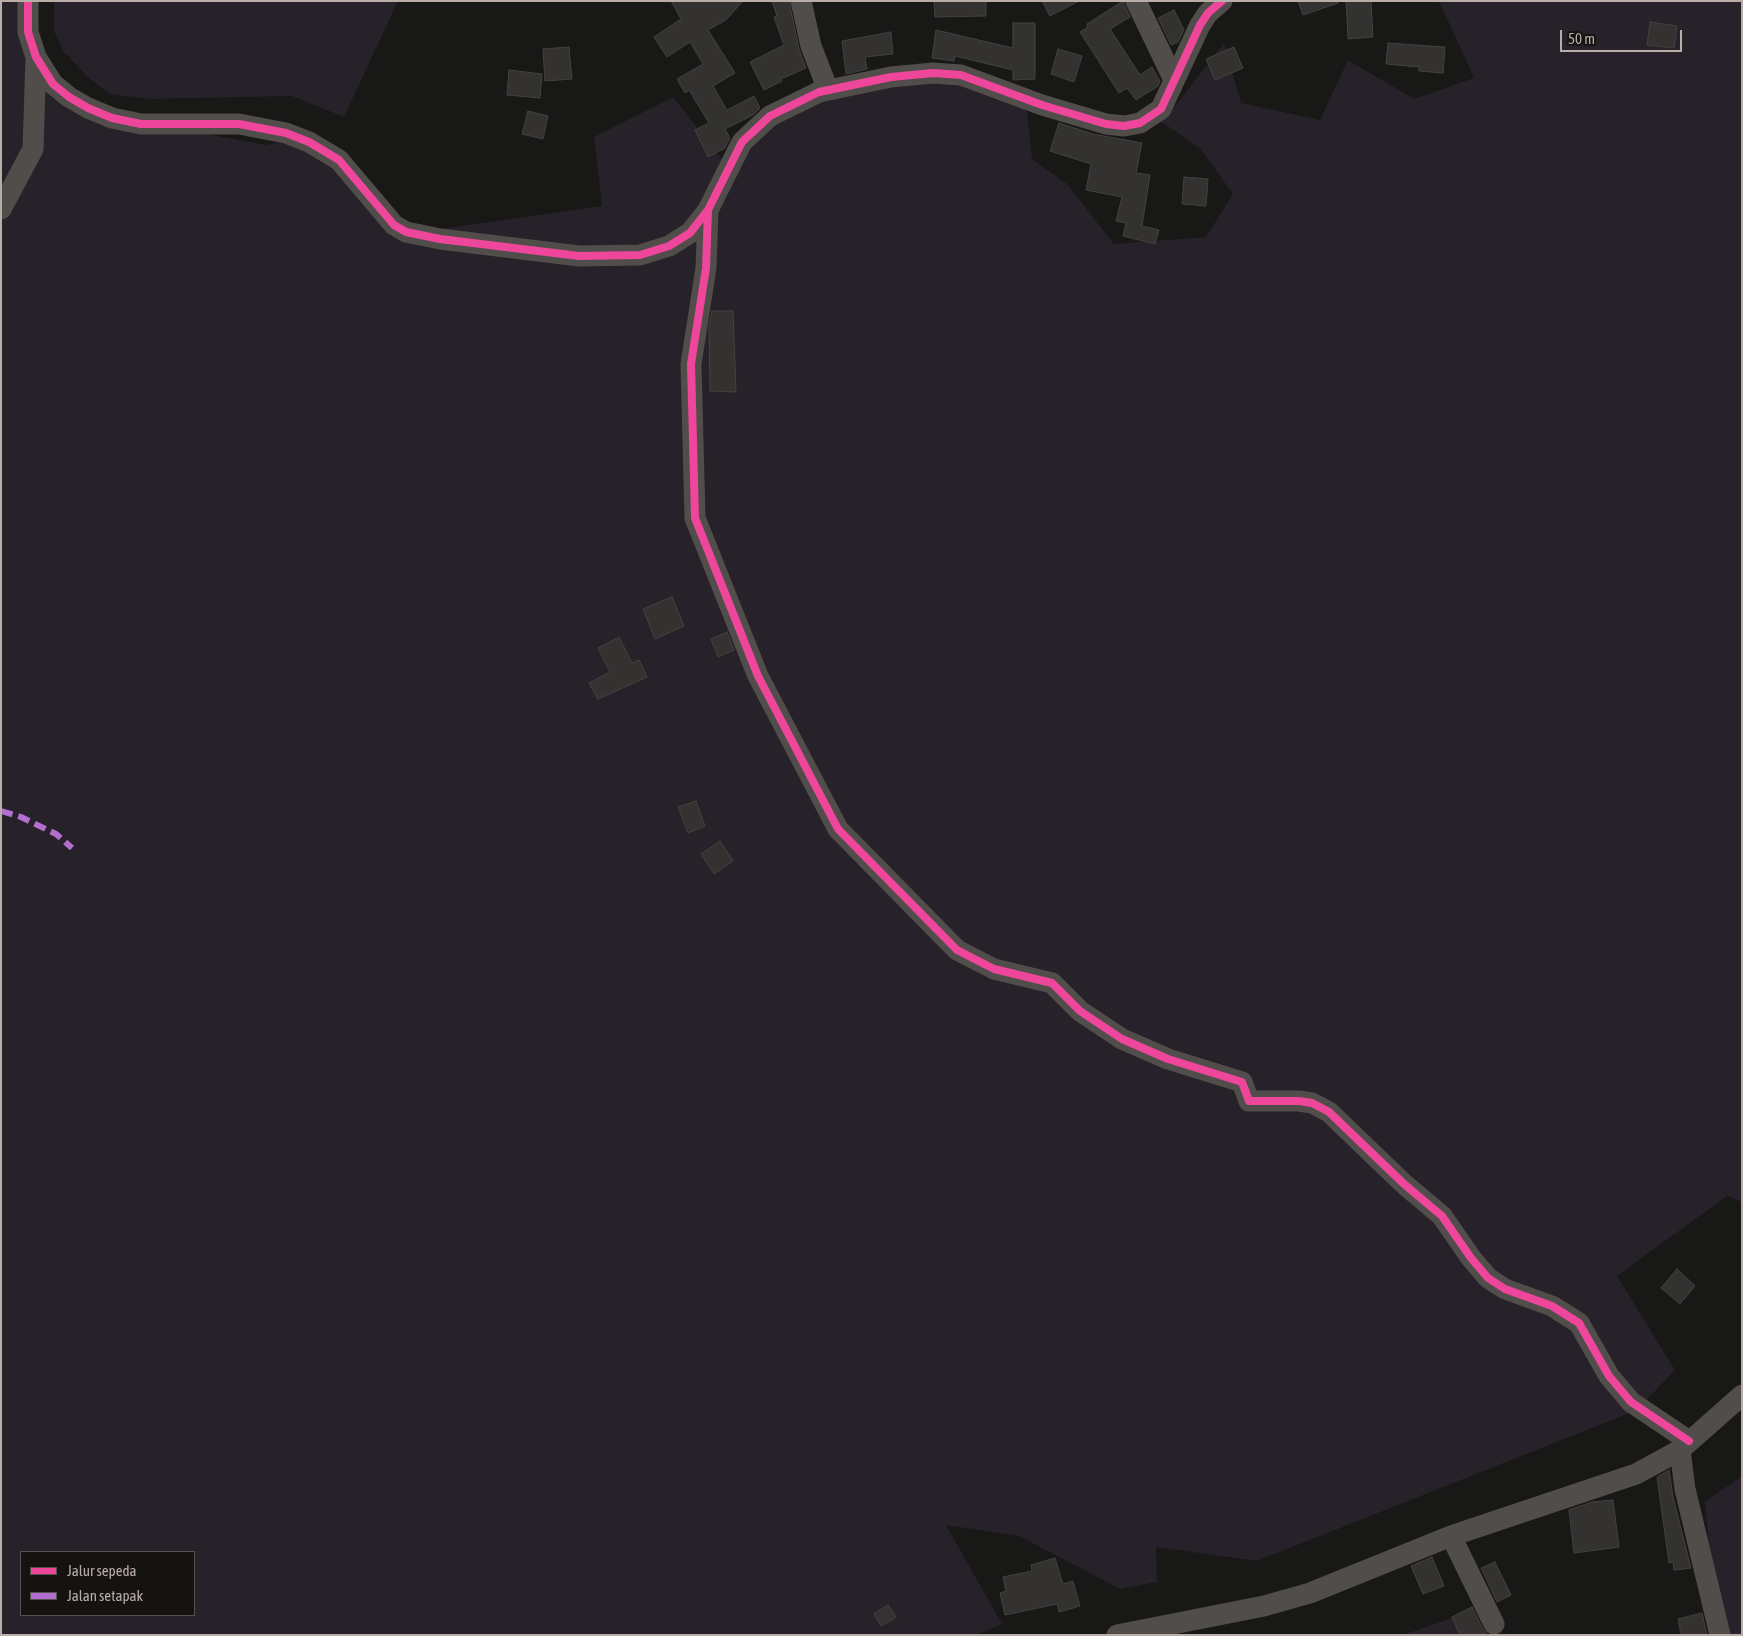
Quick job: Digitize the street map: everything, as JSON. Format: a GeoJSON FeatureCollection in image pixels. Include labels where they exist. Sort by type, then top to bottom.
{"type":"FeatureCollection","features":[{"type":"Feature","properties":{"kind":"street"},"geometry":{"type":"LineString","coordinates":[[28,1],[28,32],[36,57],[52,84],[69,98],[112,118],[141,124],[239,124],[264,127],[309,142],[339,160],[394,224],[406,232],[422,237],[579,256],[640,255],[669,246],[690,233],[708,210],[742,142],[770,116],[819,92],[891,77],[932,72],[962,75],[1042,105],[1106,124],[1124,126],[1140,123],[1161,109],[1200,25],[1208,13],[1222,1]]}},
{"type":"Feature","properties":{"kind":"street"},"geometry":{"type":"LineString","coordinates":[[801,1],[811,46],[828,90]]}},
{"type":"Feature","properties":{"kind":"street"},"geometry":{"type":"LineString","coordinates":[[1136,1],[1174,80]]}},
{"type":"Feature","properties":{"kind":"street"},"geometry":{"type":"LineString","coordinates":[[1,209],[34,149],[36,57]]}},
{"type":"Feature","properties":{"kind":"street"},"geometry":{"type":"LineString","coordinates":[[708,210],[706,268],[691,364],[695,518],[758,676],[838,829],[957,950],[994,969],[1052,984],[1080,1011],[1122,1039],[1168,1059],[1242,1082],[1249,1101],[1299,1101],[1312,1103],[1330,1112],[1404,1184],[1442,1216],[1471,1258],[1488,1278],[1505,1289],[1552,1306],[1579,1323],[1609,1376],[1631,1402],[1685,1446]]}},
{"type":"Feature","properties":{"kind":"street"},"geometry":{"type":"LineString","coordinates":[[1118,1635],[1264,1606],[1366,1572],[1451,1536],[1636,1474],[1685,1446],[1742,1395]]}},
{"type":"Feature","properties":{"kind":"street"},"geometry":{"type":"LineString","coordinates":[[1685,1446],[1685,1489],[1720,1635]]}},
{"type":"Feature","properties":{"kind":"street"},"geometry":{"type":"LineString","coordinates":[[1451,1536],[1494,1624]]}},
{"type":"Feature","properties":{"kind":"shaded area"},"geometry":{"type":"Polygon","coordinates":[[[1,1],[26,1],[25,61],[98,114],[266,145],[291,140],[325,153],[363,196],[391,236],[602,206],[594,137],[673,97],[733,173],[773,119],[850,85],[942,75],[1026,103],[1032,159],[1067,184],[1114,244],[1206,237],[1233,194],[1200,148],[1160,121],[1176,105],[1224,43],[1241,103],[1320,120],[1348,60],[1414,99],[1474,78],[1439,1],[1742,1],[1742,1202],[1727,1196],[1617,1276],[1675,1370],[1637,1410],[1257,1561],[1156,1547],[1157,1582],[1120,1589],[1019,1536],[946,1525],[1002,1624],[977,1635],[1,1635],[1,1]]]}},
{"type":"Feature","properties":{"kind":"shaded area"},"geometry":{"type":"Polygon","coordinates":[[[54,1],[398,1],[344,117],[292,96],[149,99],[110,94],[91,80],[64,52],[54,31],[54,1]]]}},
{"type":"Feature","properties":{"kind":"shaded area"},"geometry":{"type":"Polygon","coordinates":[[[1742,1476],[1742,1635],[1717,1635],[1705,1502],[1742,1476]]]}},
{"type":"Feature","properties":{"kind":"shaded area"},"geometry":{"type":"Polygon","coordinates":[[[1469,1612],[1474,1635],[1403,1635],[1469,1612]]]}},
{"type":"Feature","properties":{"kind":"building"},"geometry":{"type":"Polygon","coordinates":[[[671,1],[743,1],[726,20],[708,30],[735,73],[713,86],[727,110],[754,96],[760,108],[753,115],[725,129],[730,138],[725,148],[708,157],[695,130],[709,123],[689,90],[685,93],[677,79],[703,64],[690,42],[667,57],[654,37],[681,19],[671,1]]]}},
{"type":"Feature","properties":{"kind":"building"},"geometry":{"type":"Polygon","coordinates":[[[772,1],[789,1],[799,49],[806,68],[781,79],[782,81],[764,90],[750,62],[784,45],[774,17],[777,16],[772,1]]]}},
{"type":"Feature","properties":{"kind":"building"},"geometry":{"type":"Polygon","coordinates":[[[934,1],[986,1],[986,16],[935,17],[934,1]]]}},
{"type":"Feature","properties":{"kind":"building"},"geometry":{"type":"Polygon","coordinates":[[[1042,1],[1079,1],[1050,16],[1042,1]]]}},
{"type":"Feature","properties":{"kind":"building"},"geometry":{"type":"Polygon","coordinates":[[[1123,1],[1130,17],[1110,29],[1140,75],[1152,67],[1160,81],[1158,86],[1136,100],[1127,88],[1119,93],[1080,32],[1088,27],[1087,24],[1123,1]]]}},
{"type":"Feature","properties":{"kind":"building"},"geometry":{"type":"Polygon","coordinates":[[[1298,1],[1338,1],[1338,3],[1303,15],[1298,1]]]}},
{"type":"Feature","properties":{"kind":"building"},"geometry":{"type":"Polygon","coordinates":[[[1346,1],[1371,1],[1373,37],[1348,39],[1346,1]]]}},
{"type":"Feature","properties":{"kind":"building"},"geometry":{"type":"Polygon","coordinates":[[[1174,10],[1184,30],[1178,42],[1171,45],[1158,18],[1174,10]]]}},
{"type":"Feature","properties":{"kind":"building"},"geometry":{"type":"Polygon","coordinates":[[[1650,22],[1677,26],[1674,48],[1647,45],[1650,22]]]}},
{"type":"Feature","properties":{"kind":"building"},"geometry":{"type":"Polygon","coordinates":[[[1013,23],[1035,23],[1035,79],[1013,80],[1013,70],[955,56],[954,61],[932,58],[936,30],[1013,48],[1013,23]]]}},
{"type":"Feature","properties":{"kind":"building"},"geometry":{"type":"Polygon","coordinates":[[[891,32],[893,54],[865,57],[867,69],[846,74],[842,41],[891,32]]]}},
{"type":"Feature","properties":{"kind":"building"},"geometry":{"type":"Polygon","coordinates":[[[1388,43],[1445,47],[1443,73],[1419,71],[1419,67],[1386,64],[1388,43]]]}},
{"type":"Feature","properties":{"kind":"building"},"geometry":{"type":"Polygon","coordinates":[[[569,47],[572,79],[545,81],[543,49],[569,47]]]}},
{"type":"Feature","properties":{"kind":"building"},"geometry":{"type":"Polygon","coordinates":[[[1234,47],[1243,68],[1215,80],[1206,59],[1234,47]]]}},
{"type":"Feature","properties":{"kind":"building"},"geometry":{"type":"Polygon","coordinates":[[[1058,49],[1082,56],[1074,82],[1051,74],[1058,49]]]}},
{"type":"Feature","properties":{"kind":"building"},"geometry":{"type":"Polygon","coordinates":[[[509,70],[542,74],[540,98],[507,95],[509,70]]]}},
{"type":"Feature","properties":{"kind":"building"},"geometry":{"type":"Polygon","coordinates":[[[528,111],[548,116],[543,139],[522,134],[528,111]]]}},
{"type":"Feature","properties":{"kind":"building"},"geometry":{"type":"Polygon","coordinates":[[[1059,123],[1093,134],[1142,143],[1136,173],[1150,175],[1142,226],[1159,230],[1155,244],[1123,236],[1126,223],[1116,221],[1122,197],[1086,190],[1091,164],[1050,151],[1059,123]]]}},
{"type":"Feature","properties":{"kind":"building"},"geometry":{"type":"Polygon","coordinates":[[[1184,177],[1208,179],[1206,206],[1182,204],[1184,177]]]}},
{"type":"Feature","properties":{"kind":"building"},"geometry":{"type":"Polygon","coordinates":[[[712,311],[733,311],[736,392],[710,391],[709,327],[712,311]]]}},
{"type":"Feature","properties":{"kind":"building"},"geometry":{"type":"Polygon","coordinates":[[[672,597],[684,626],[655,639],[643,609],[672,597]]]}},
{"type":"Feature","properties":{"kind":"building"},"geometry":{"type":"Polygon","coordinates":[[[727,632],[734,650],[718,657],[711,639],[727,632]]]}},
{"type":"Feature","properties":{"kind":"building"},"geometry":{"type":"Polygon","coordinates":[[[619,637],[632,663],[639,660],[647,677],[598,699],[589,683],[610,672],[598,648],[619,637]]]}},
{"type":"Feature","properties":{"kind":"building"},"geometry":{"type":"Polygon","coordinates":[[[696,801],[705,826],[688,833],[678,807],[696,801]]]}},
{"type":"Feature","properties":{"kind":"building"},"geometry":{"type":"Polygon","coordinates":[[[720,841],[733,861],[714,874],[701,854],[720,841]]]}},
{"type":"Feature","properties":{"kind":"building"},"geometry":{"type":"Polygon","coordinates":[[[1677,1269],[1695,1286],[1680,1304],[1661,1288],[1677,1269]]]}},
{"type":"Feature","properties":{"kind":"building"},"geometry":{"type":"Polygon","coordinates":[[[1669,1470],[1673,1497],[1691,1568],[1674,1570],[1673,1562],[1669,1563],[1657,1477],[1669,1470]]]}},
{"type":"Feature","properties":{"kind":"building"},"geometry":{"type":"Polygon","coordinates":[[[1613,1500],[1619,1547],[1574,1553],[1569,1510],[1592,1502],[1613,1500]]]}},
{"type":"Feature","properties":{"kind":"building"},"geometry":{"type":"Polygon","coordinates":[[[1432,1557],[1444,1586],[1423,1594],[1411,1566],[1432,1557]]]}},
{"type":"Feature","properties":{"kind":"building"},"geometry":{"type":"Polygon","coordinates":[[[1055,1558],[1063,1584],[1073,1581],[1080,1606],[1059,1612],[1057,1604],[1005,1615],[1000,1593],[1006,1591],[1003,1577],[1032,1571],[1031,1565],[1055,1558]]]}},
{"type":"Feature","properties":{"kind":"building"},"geometry":{"type":"Polygon","coordinates":[[[1495,1562],[1511,1595],[1497,1602],[1481,1568],[1495,1562]]]}},
{"type":"Feature","properties":{"kind":"building"},"geometry":{"type":"Polygon","coordinates":[[[888,1605],[896,1617],[881,1626],[874,1614],[888,1605]]]}},
{"type":"Feature","properties":{"kind":"building"},"geometry":{"type":"Polygon","coordinates":[[[1472,1607],[1488,1635],[1460,1635],[1452,1617],[1472,1607]]]}},
{"type":"Feature","properties":{"kind":"building"},"geometry":{"type":"Polygon","coordinates":[[[1702,1613],[1707,1635],[1681,1635],[1678,1619],[1702,1613]]]}},
{"type":"Feature","properties":{"kind":"marked path"},"geometry":{"type":"LineString","coordinates":[[1,811],[21,817],[56,834],[72,848]]}},
{"type":"Feature","properties":{"kind":"cycle path"},"geometry":{"type":"LineString","coordinates":[[28,1],[28,32],[36,57],[53,84],[69,97],[88,108],[112,118],[141,124],[239,124],[286,133],[309,142],[339,160],[394,225],[406,232],[440,239],[579,256],[640,255],[669,246],[690,233],[708,210],[742,142],[770,116],[819,92],[891,77],[933,73],[961,75],[1042,105],[1106,124],[1124,126],[1140,123],[1161,109],[1200,25],[1208,13],[1222,1]]}},
{"type":"Feature","properties":{"kind":"cycle path"},"geometry":{"type":"LineString","coordinates":[[708,210],[706,268],[691,364],[695,518],[758,676],[838,829],[957,950],[994,969],[1052,983],[1080,1011],[1122,1039],[1168,1059],[1242,1082],[1249,1101],[1299,1101],[1312,1103],[1329,1112],[1404,1184],[1442,1216],[1471,1258],[1488,1278],[1505,1289],[1552,1306],[1579,1323],[1609,1376],[1631,1402],[1689,1441]]}}]}
